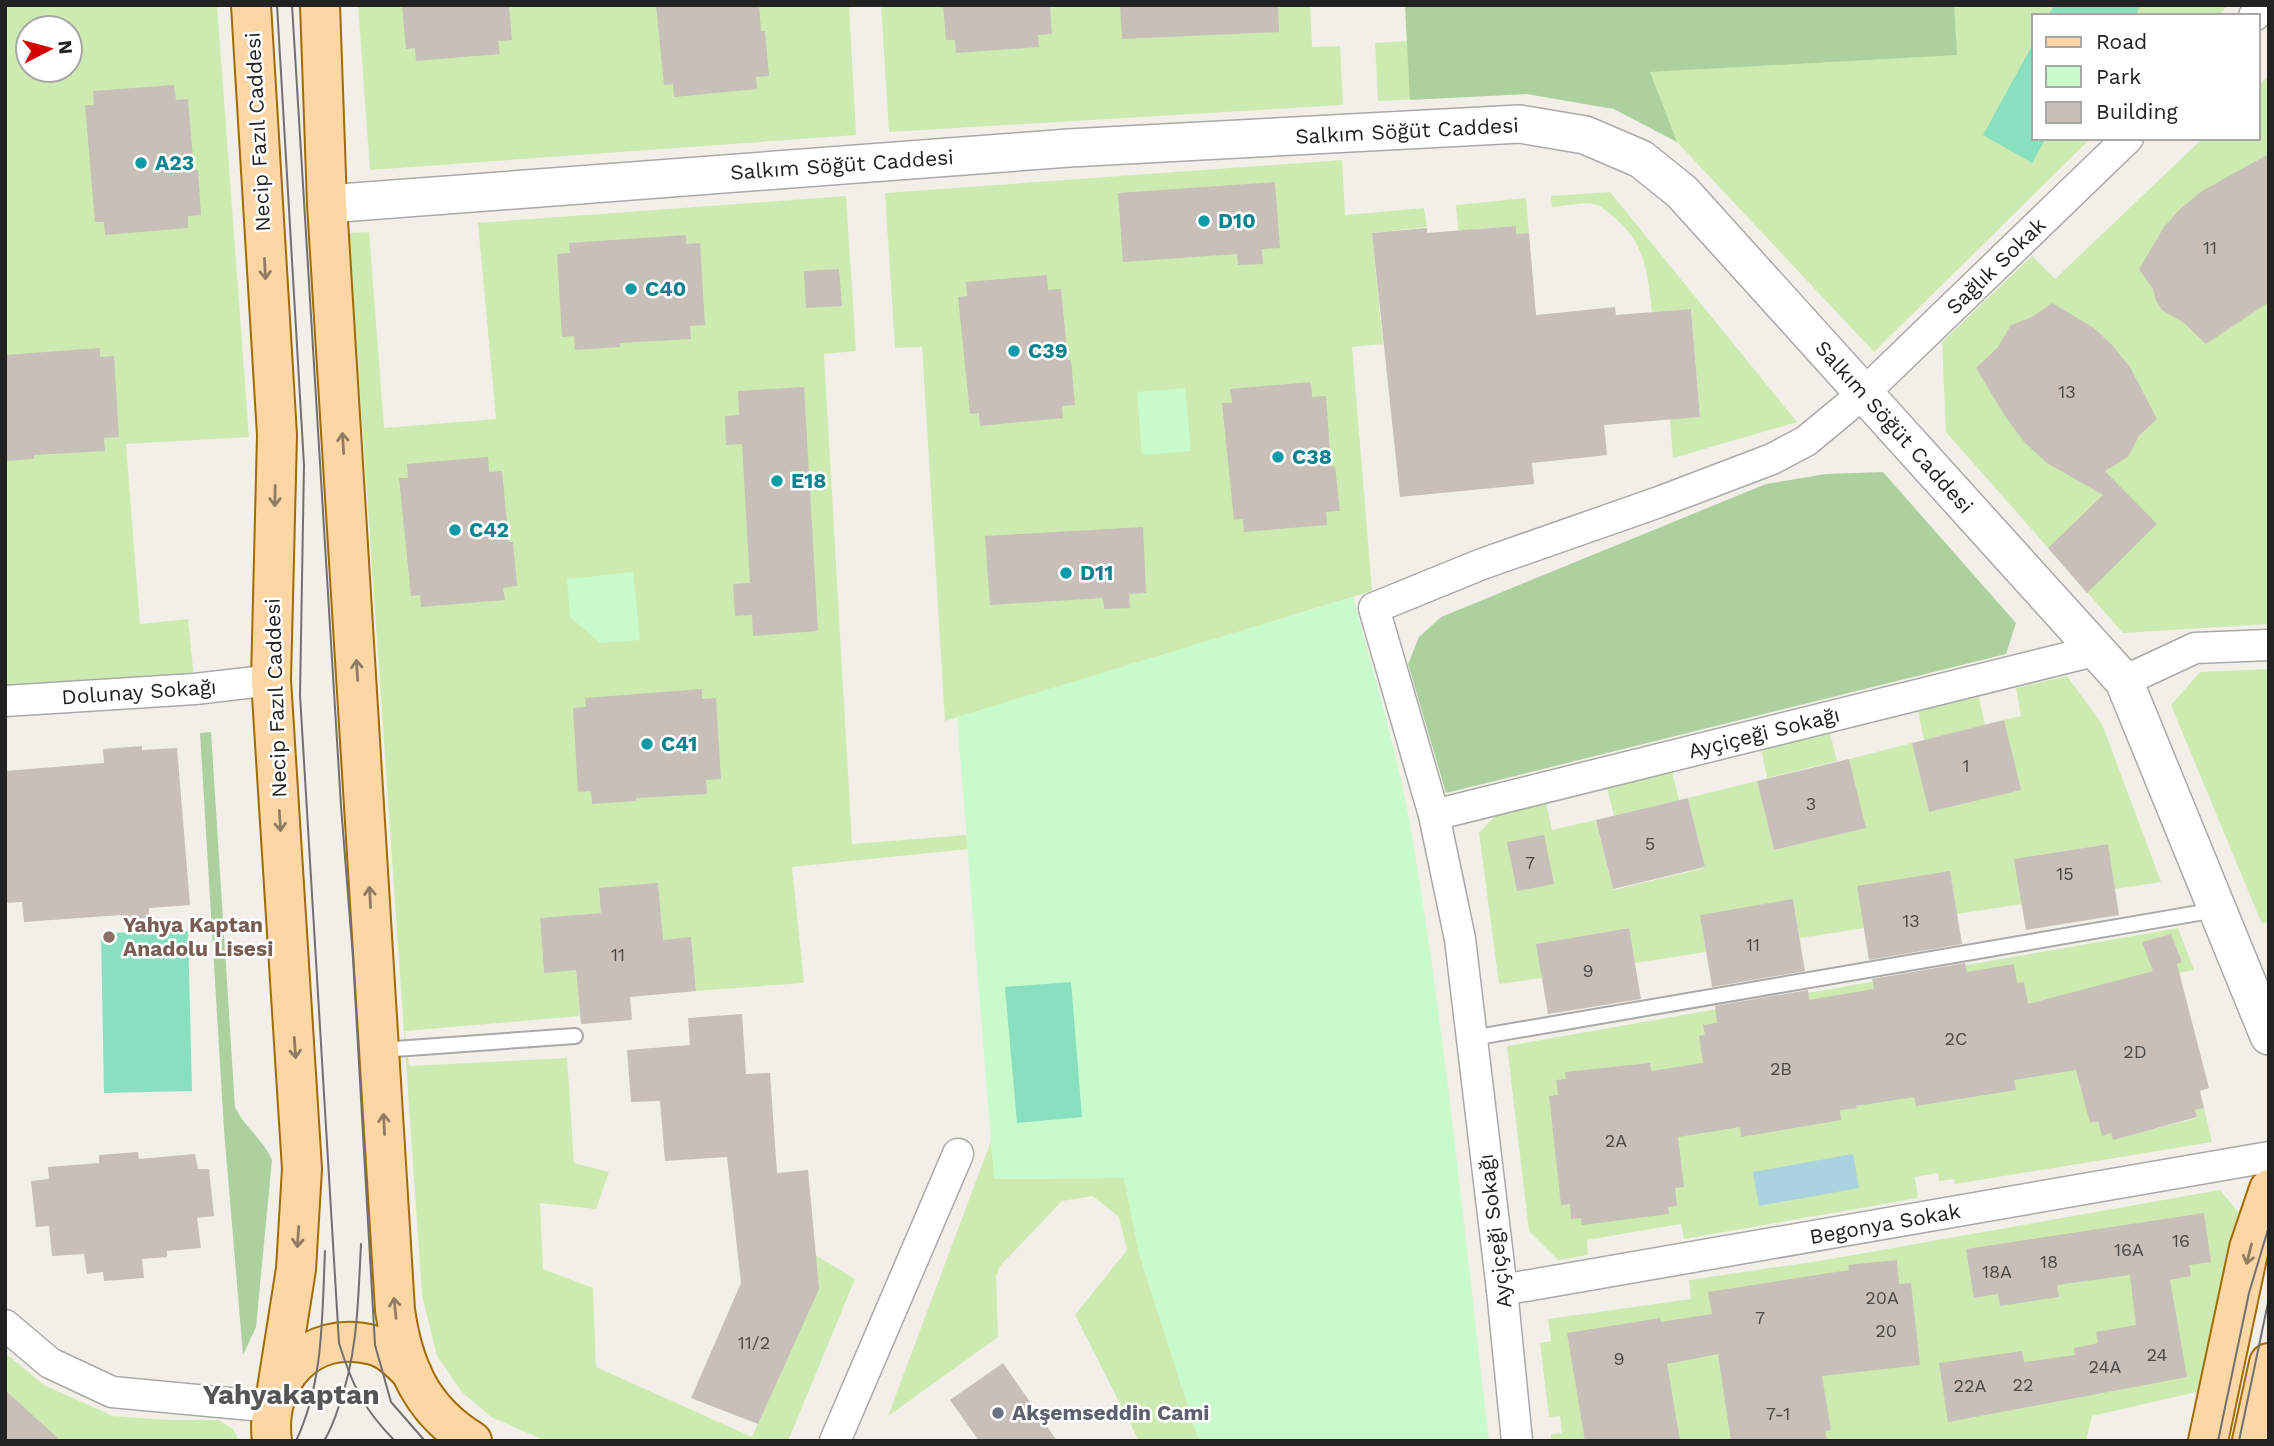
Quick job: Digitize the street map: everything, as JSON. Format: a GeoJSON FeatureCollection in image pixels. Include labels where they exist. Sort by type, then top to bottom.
{"type":"FeatureCollection","features":[{"type":"Feature","properties":{"kind":"main road","name":"Necip Fazıl Caddesi"},"geometry":{"type":"LineString","coordinates":[[251,5],[277,435],[271,680],[302,1169],[296,1269],[270,1420]]}},
{"type":"Feature","properties":{"kind":"main road"},"geometry":{"type":"LineString","coordinates":[[320,5],[327,204],[395,1310],[400,1346],[431,1408],[472,1441]]}},
{"type":"Feature","properties":{"kind":"main road"},"geometry":{"type":"LineString","coordinates":[[2208,1441],[2249,1248],[2269,1189]]}},
{"type":"Feature","properties":{"kind":"main road"},"geometry":{"type":"LineString","coordinates":[[270,1420],[288,1371],[303,1357],[321,1347],[339,1343],[375,1345],[394,1356],[418,1383],[428,1412],[426,1441]]}},
{"type":"Feature","properties":{"kind":"main road"},"geometry":{"type":"LineString","coordinates":[[2252,1441],[2269,1363]]}},
{"type":"Feature","properties":{"kind":"street","name":"Salkım Söğüt Caddesi"},"geometry":{"type":"LineString","coordinates":[[327,204],[1069,148],[1529,125],[1585,135],[1641,159],[1682,192],[2094,651],[2124,681],[2269,1036]]}},
{"type":"Feature","properties":{"kind":"street","name":"Sağlık Sokak"},"geometry":{"type":"LineString","coordinates":[[1374,608],[1482,564],[1659,502],[1772,458],[1806,441],[1864,393],[2126,140]]}},
{"type":"Feature","properties":{"kind":"street","name":"Ayçiçeği Sokağı"},"geometry":{"type":"LineString","coordinates":[[1374,608],[1434,815],[1460,939],[1502,1290],[1517,1441]]}},
{"type":"Feature","properties":{"kind":"street"},"geometry":{"type":"LineString","coordinates":[[2124,681],[2195,648],[2269,645]]}},
{"type":"Feature","properties":{"kind":"street","name":"Ayçiçeği Sokağı"},"geometry":{"type":"LineString","coordinates":[[1434,815],[2094,651]]}},
{"type":"Feature","properties":{"kind":"street","name":"Dolunay Sokağı"},"geometry":{"type":"LineString","coordinates":[[5,701],[195,689],[271,680]]}},
{"type":"Feature","properties":{"kind":"street"},"geometry":{"type":"LineString","coordinates":[[835,1441],[958,1154]]}},
{"type":"Feature","properties":{"kind":"street","name":"Begonya Sokak"},"geometry":{"type":"LineString","coordinates":[[1502,1290],[2269,1157]]}},
{"type":"Feature","properties":{"kind":"street"},"geometry":{"type":"LineString","coordinates":[[5,1325],[50,1363],[111,1392],[270,1420]]}},
{"type":"Feature","properties":{"kind":"lane"},"geometry":{"type":"LineString","coordinates":[[1472,1038],[2218,910]]}},
{"type":"Feature","properties":{"kind":"lane"},"geometry":{"type":"LineString","coordinates":[[380,1050],[575,1036]]}},
{"type":"Feature","properties":{"kind":"green space"},"geometry":{"type":"Polygon","coordinates":[[[5,5],[217,5],[249,437],[126,444],[140,624],[188,619],[195,689],[5,701],[5,5]]]}},
{"type":"Feature","properties":{"kind":"green space"},"geometry":{"type":"Polygon","coordinates":[[[358,5],[849,5],[856,135],[370,170],[358,5]]]}},
{"type":"Feature","properties":{"kind":"green space"},"geometry":{"type":"Polygon","coordinates":[[[881,5],[1310,5],[1312,47],[1340,46],[1343,105],[889,132],[881,5]]]}},
{"type":"Feature","properties":{"kind":"green space"},"geometry":{"type":"Polygon","coordinates":[[[1405,5],[2228,5],[2220,14],[2032,14],[2032,140],[2089,140],[1874,352],[1677,142],[1614,109],[1527,94],[1378,101],[1375,43],[1407,41],[1405,5]]]}},
{"type":"Feature","properties":{"kind":"green space"},"geometry":{"type":"Polygon","coordinates":[[[1405,5],[1954,5],[1957,55],[1650,72],[1677,142],[1614,109],[1527,94],[1410,100],[1405,5]]]}},
{"type":"Feature","properties":{"kind":"green space"},"geometry":{"type":"Polygon","coordinates":[[[2054,5],[2141,5],[2136,14],[2049,14],[2054,5]]]}},
{"type":"Feature","properties":{"kind":"green space"},"geometry":{"type":"Polygon","coordinates":[[[2032,46],[2032,140],[2045,140],[2032,163],[1983,135],[2032,46]]]}},
{"type":"Feature","properties":{"kind":"green space"},"geometry":{"type":"Polygon","coordinates":[[[2269,76],[2269,624],[2123,633],[1946,432],[1942,342],[2032,256],[2055,279],[2201,140],[2260,140],[2260,84],[2269,76]]]}},
{"type":"Feature","properties":{"kind":"green space"},"geometry":{"type":"Polygon","coordinates":[[[1342,160],[1345,215],[1424,208],[1427,227],[1372,233],[1383,344],[1352,347],[1372,591],[945,721],[922,347],[895,348],[885,193],[1342,160]]]}},
{"type":"Feature","properties":{"kind":"green space"},"geometry":{"type":"Polygon","coordinates":[[[1610,192],[1797,422],[1673,458],[1670,419],[1700,416],[1691,309],[1652,312],[1647,273],[1634,239],[1626,228],[1604,209],[1587,203],[1552,207],[1551,196],[1610,192]]]}},
{"type":"Feature","properties":{"kind":"green space"},"geometry":{"type":"Polygon","coordinates":[[[846,196],[856,351],[824,354],[852,844],[966,835],[968,849],[792,867],[804,983],[696,991],[691,938],[663,940],[601,913],[540,918],[544,972],[576,970],[580,1016],[405,1031],[409,1066],[567,1058],[574,1163],[609,1172],[596,1209],[540,1203],[543,1269],[593,1288],[596,1367],[752,1437],[818,1289],[815,1255],[855,1279],[788,1441],[546,1441],[491,1417],[462,1392],[437,1356],[422,1295],[349,233],[369,232],[384,428],[496,419],[478,223],[846,196]]]}},
{"type":"Feature","properties":{"kind":"green space"},"geometry":{"type":"Polygon","coordinates":[[[1526,198],[1529,233],[1516,234],[1516,226],[1474,229],[1459,239],[1456,205],[1526,198]]]}},
{"type":"Feature","properties":{"kind":"green space"},"geometry":{"type":"Polygon","coordinates":[[[1185,388],[1191,451],[1142,455],[1137,392],[1185,388]]]}},
{"type":"Feature","properties":{"kind":"green space"},"geometry":{"type":"Polygon","coordinates":[[[1883,472],[2016,623],[2006,654],[1446,793],[1408,664],[1419,637],[1441,617],[1766,484],[1826,474],[1883,472]]]}},
{"type":"Feature","properties":{"kind":"green space"},"geometry":{"type":"Polygon","coordinates":[[[633,572],[640,640],[600,643],[570,617],[567,579],[633,572]]]}},
{"type":"Feature","properties":{"kind":"green space"},"geometry":{"type":"Polygon","coordinates":[[[1353,597],[1397,763],[1422,896],[1444,1051],[1489,1441],[1199,1441],[1139,1253],[1124,1178],[994,1179],[957,717],[1353,597]]]}},
{"type":"Feature","properties":{"kind":"green space"},"geometry":{"type":"Polygon","coordinates":[[[2269,669],[2269,921],[2262,924],[2171,705],[2200,672],[2269,669]]]}},
{"type":"Feature","properties":{"kind":"green space"},"geometry":{"type":"Polygon","coordinates":[[[2067,676],[2102,724],[2161,882],[2115,889],[2107,844],[2015,859],[2022,904],[1957,914],[1950,871],[1864,928],[1800,938],[1793,900],[1701,915],[1706,952],[1635,963],[1628,928],[1537,944],[1542,978],[1499,984],[1479,833],[1496,815],[1546,803],[1552,830],[1596,820],[1613,890],[1705,868],[1688,798],[1757,781],[1774,850],[1865,828],[1849,759],[1912,743],[1929,812],[2020,790],[2004,720],[2021,716],[2016,688],[2067,676]]]}},
{"type":"Feature","properties":{"kind":"green space"},"geometry":{"type":"Polygon","coordinates":[[[1979,697],[1985,725],[1924,740],[1918,711],[1979,697]]]}},
{"type":"Feature","properties":{"kind":"green space"},"geometry":{"type":"Polygon","coordinates":[[[211,732],[235,1107],[272,1160],[256,1327],[243,1355],[224,1130],[200,733],[211,732]]]}},
{"type":"Feature","properties":{"kind":"green space"},"geometry":{"type":"Polygon","coordinates":[[[1830,733],[1837,761],[1767,778],[1761,749],[1830,733]]]}},
{"type":"Feature","properties":{"kind":"green space"},"geometry":{"type":"Polygon","coordinates":[[[1672,771],[1679,800],[1614,816],[1607,788],[1672,771]]]}},
{"type":"Feature","properties":{"kind":"green space"},"geometry":{"type":"Polygon","coordinates":[[[2178,928],[2194,970],[2169,975],[2158,970],[2076,992],[2090,1123],[2098,1121],[2102,1135],[2111,1133],[2114,1139],[2197,1118],[2195,1110],[2204,1108],[2212,1142],[1955,1184],[1954,1179],[1939,1181],[1938,1173],[1915,1177],[1918,1198],[1684,1239],[1681,1224],[1587,1240],[1588,1255],[1558,1260],[1529,1231],[1507,1046],[2178,928]]]}},
{"type":"Feature","properties":{"kind":"green space"},"geometry":{"type":"Polygon","coordinates":[[[188,931],[192,1091],[104,1093],[101,933],[188,931]]]}},
{"type":"Feature","properties":{"kind":"green space"},"geometry":{"type":"Polygon","coordinates":[[[1071,982],[1082,1117],[1017,1123],[1005,987],[1071,982]]]}},
{"type":"Feature","properties":{"kind":"green space"},"geometry":{"type":"Polygon","coordinates":[[[991,1141],[995,1179],[1124,1178],[1139,1253],[1199,1441],[1139,1441],[1075,1315],[1127,1250],[1119,1217],[1093,1196],[1062,1201],[1000,1266],[996,1276],[998,1337],[888,1416],[991,1141]]]}},
{"type":"Feature","properties":{"kind":"green space"},"geometry":{"type":"Polygon","coordinates":[[[2220,1190],[2246,1222],[2205,1390],[2092,1416],[2086,1441],[1551,1441],[1551,1434],[1562,1433],[1560,1416],[1549,1417],[1540,1343],[1551,1341],[1548,1319],[1691,1299],[1689,1280],[1825,1260],[2220,1190]]]}},
{"type":"Feature","properties":{"kind":"green space"},"geometry":{"type":"Polygon","coordinates":[[[5,1353],[44,1385],[113,1416],[218,1420],[233,1429],[239,1441],[55,1441],[57,1438],[5,1390],[5,1353]]]}},
{"type":"Feature","properties":{"kind":"water"},"geometry":{"type":"Polygon","coordinates":[[[1853,1154],[1859,1188],[1759,1206],[1753,1172],[1853,1154]]]}},
{"type":"Feature","properties":{"kind":"building"},"geometry":{"type":"Polygon","coordinates":[[[402,5],[509,5],[512,40],[498,41],[500,54],[416,61],[415,48],[406,49],[402,5]]]}},
{"type":"Feature","properties":{"kind":"building"},"geometry":{"type":"Polygon","coordinates":[[[656,5],[759,5],[761,31],[765,31],[769,76],[756,77],[757,89],[674,97],[673,84],[664,85],[656,5]]]}},
{"type":"Feature","properties":{"kind":"building"},"geometry":{"type":"Polygon","coordinates":[[[943,5],[1050,5],[1052,34],[1038,35],[1039,47],[956,53],[955,40],[946,40],[943,5]]]}},
{"type":"Feature","properties":{"kind":"building"},"geometry":{"type":"Polygon","coordinates":[[[1120,5],[1278,5],[1279,32],[1122,39],[1120,5]]]}},
{"type":"Feature","properties":{"kind":"building","name":"A23"},"geometry":{"type":"Polygon","coordinates":[[[174,85],[176,100],[188,99],[201,215],[188,216],[188,228],[105,235],[104,222],[95,222],[85,105],[94,105],[93,91],[174,85]]]}},
{"type":"Feature","properties":{"kind":"building"},"geometry":{"type":"Polygon","coordinates":[[[2269,154],[2269,302],[2206,344],[2184,323],[2162,310],[2153,289],[2139,269],[2164,227],[2180,209],[2202,191],[2269,154]]]}},
{"type":"Feature","properties":{"kind":"building","name":"D10"},"geometry":{"type":"Polygon","coordinates":[[[1275,182],[1280,248],[1262,249],[1263,264],[1238,265],[1237,254],[1123,262],[1118,193],[1275,182]]]}},
{"type":"Feature","properties":{"kind":"building"},"geometry":{"type":"Polygon","coordinates":[[[1516,226],[1516,234],[1529,233],[1536,315],[1615,307],[1616,315],[1691,309],[1700,417],[1604,425],[1607,455],[1532,463],[1534,484],[1400,497],[1372,233],[1427,228],[1427,233],[1516,226]]]}},
{"type":"Feature","properties":{"kind":"building","name":"C40"},"geometry":{"type":"Polygon","coordinates":[[[686,235],[686,244],[700,243],[705,325],[690,326],[691,339],[620,343],[620,347],[575,350],[574,336],[562,337],[557,254],[570,253],[569,243],[686,235]]]}},
{"type":"Feature","properties":{"kind":"building"},"geometry":{"type":"Polygon","coordinates":[[[839,269],[842,306],[806,308],[804,271],[839,269]]]}},
{"type":"Feature","properties":{"kind":"building","name":"C39"},"geometry":{"type":"Polygon","coordinates":[[[1047,275],[1048,290],[1061,289],[1075,405],[1062,406],[1063,418],[980,426],[979,413],[970,414],[958,297],[967,296],[966,282],[1047,275]]]}},
{"type":"Feature","properties":{"kind":"building"},"geometry":{"type":"Polygon","coordinates":[[[2052,303],[2094,328],[2111,344],[2130,367],[2157,419],[2139,436],[2128,457],[2105,471],[2157,524],[2087,593],[2048,548],[2103,495],[2047,463],[2025,443],[1976,368],[1998,347],[2011,325],[2032,317],[2052,303]]]}},
{"type":"Feature","properties":{"kind":"building"},"geometry":{"type":"Polygon","coordinates":[[[100,348],[100,357],[114,356],[119,437],[104,438],[105,451],[34,455],[34,459],[5,461],[5,355],[100,348]]]}},
{"type":"Feature","properties":{"kind":"building","name":"C38"},"geometry":{"type":"Polygon","coordinates":[[[1311,382],[1312,397],[1326,396],[1331,467],[1335,466],[1340,511],[1326,512],[1327,525],[1244,532],[1243,519],[1234,520],[1222,403],[1232,403],[1230,389],[1311,382]]]}},
{"type":"Feature","properties":{"kind":"building","name":"E18"},"geometry":{"type":"Polygon","coordinates":[[[804,387],[818,631],[753,636],[752,615],[735,616],[733,584],[750,583],[742,444],[726,445],[725,416],[739,415],[738,391],[804,387]]]}},
{"type":"Feature","properties":{"kind":"building","name":"C42"},"geometry":{"type":"Polygon","coordinates":[[[488,457],[489,472],[502,471],[509,542],[513,542],[517,586],[503,588],[505,600],[421,607],[420,595],[411,596],[399,478],[408,478],[407,464],[488,457]]]}},
{"type":"Feature","properties":{"kind":"building","name":"D11"},"geometry":{"type":"Polygon","coordinates":[[[1143,527],[1146,593],[1129,594],[1130,608],[1104,609],[1103,598],[990,605],[985,536],[1143,527]]]}},
{"type":"Feature","properties":{"kind":"building","name":"C41"},"geometry":{"type":"Polygon","coordinates":[[[702,689],[702,699],[716,698],[721,779],[706,780],[707,794],[636,798],[636,801],[592,804],[591,791],[578,792],[573,708],[586,707],[585,698],[702,689]]]}},
{"type":"Feature","properties":{"kind":"building"},"geometry":{"type":"Polygon","coordinates":[[[2004,720],[2021,790],[1929,812],[1912,743],[2004,720]]]}},
{"type":"Feature","properties":{"kind":"building"},"geometry":{"type":"Polygon","coordinates":[[[142,746],[142,750],[177,748],[190,905],[149,908],[149,918],[122,920],[121,915],[24,922],[22,902],[5,903],[5,771],[104,763],[103,749],[142,746]]]}},
{"type":"Feature","properties":{"kind":"building"},"geometry":{"type":"Polygon","coordinates":[[[1849,759],[1866,828],[1774,850],[1757,781],[1849,759]]]}},
{"type":"Feature","properties":{"kind":"building"},"geometry":{"type":"Polygon","coordinates":[[[1688,798],[1705,867],[1613,889],[1596,820],[1688,798]]]}},
{"type":"Feature","properties":{"kind":"building"},"geometry":{"type":"Polygon","coordinates":[[[1544,835],[1554,884],[1517,891],[1507,842],[1544,835]]]}},
{"type":"Feature","properties":{"kind":"building"},"geometry":{"type":"Polygon","coordinates":[[[2108,844],[2119,915],[2026,930],[2014,859],[2108,844]]]}},
{"type":"Feature","properties":{"kind":"building"},"geometry":{"type":"Polygon","coordinates":[[[1950,871],[1962,944],[1869,960],[1857,886],[1950,871]]]}},
{"type":"Feature","properties":{"kind":"building"},"geometry":{"type":"Polygon","coordinates":[[[658,883],[663,940],[691,937],[696,991],[630,997],[632,1020],[581,1024],[576,970],[544,973],[540,918],[601,913],[599,888],[658,883]]]}},
{"type":"Feature","properties":{"kind":"building"},"geometry":{"type":"Polygon","coordinates":[[[1793,899],[1805,971],[1712,987],[1700,915],[1793,899]]]}},
{"type":"Feature","properties":{"kind":"building"},"geometry":{"type":"Polygon","coordinates":[[[1629,928],[1641,999],[1548,1014],[1536,944],[1629,928]]]}},
{"type":"Feature","properties":{"kind":"building"},"geometry":{"type":"Polygon","coordinates":[[[2171,934],[2182,962],[2177,964],[2209,1088],[2200,1091],[2204,1108],[2195,1110],[2197,1117],[2113,1140],[2111,1133],[2102,1136],[2098,1121],[2090,1123],[2076,1070],[2014,1080],[2016,1090],[1916,1106],[1914,1097],[1856,1106],[1857,1108],[1840,1110],[1841,1120],[1741,1137],[1740,1127],[1678,1137],[1684,1187],[1675,1188],[1677,1206],[1668,1207],[1669,1214],[1582,1225],[1581,1218],[1571,1219],[1570,1204],[1561,1205],[1549,1096],[1558,1095],[1556,1080],[1566,1079],[1565,1072],[1650,1063],[1651,1071],[1703,1063],[1699,1036],[1705,1035],[1703,1025],[1717,1023],[1715,1006],[1808,990],[1809,1000],[1874,989],[1872,979],[1965,963],[1967,972],[2014,964],[2017,983],[2024,982],[2028,1004],[2153,971],[2142,942],[2171,934]]]}},
{"type":"Feature","properties":{"kind":"building"},"geometry":{"type":"Polygon","coordinates":[[[742,1014],[746,1074],[770,1073],[777,1173],[808,1170],[819,1289],[758,1424],[691,1398],[741,1283],[727,1157],[665,1161],[660,1101],[631,1102],[627,1050],[690,1045],[688,1018],[742,1014]]]}},
{"type":"Feature","properties":{"kind":"building"},"geometry":{"type":"Polygon","coordinates":[[[138,1152],[139,1159],[195,1154],[198,1169],[209,1169],[214,1216],[197,1218],[201,1248],[167,1251],[167,1257],[142,1259],[144,1278],[104,1281],[103,1272],[87,1274],[84,1254],[52,1256],[49,1226],[36,1227],[31,1181],[49,1179],[48,1167],[99,1163],[99,1155],[138,1152]]]}},
{"type":"Feature","properties":{"kind":"building"},"geometry":{"type":"Polygon","coordinates":[[[2204,1213],[2211,1262],[2189,1265],[2191,1276],[2170,1280],[2187,1377],[1948,1422],[1939,1363],[2022,1351],[2024,1362],[2075,1355],[2074,1348],[2098,1343],[2096,1332],[2136,1325],[2130,1275],[2057,1285],[2059,1297],[2000,1306],[1998,1294],[1974,1298],[1966,1249],[2204,1213]]]}},
{"type":"Feature","properties":{"kind":"building"},"geometry":{"type":"Polygon","coordinates":[[[1897,1260],[1899,1284],[1911,1283],[1920,1365],[1822,1376],[1831,1430],[1825,1431],[1827,1441],[1731,1441],[1718,1354],[1667,1364],[1680,1441],[1585,1441],[1567,1333],[1660,1318],[1661,1322],[1712,1314],[1708,1292],[1849,1270],[1848,1265],[1897,1260]]]}},
{"type":"Feature","properties":{"kind":"building","name":"Akşemseddin Cami"},"geometry":{"type":"Polygon","coordinates":[[[1003,1363],[1057,1441],[979,1441],[950,1400],[1003,1363]]]}},
{"type":"Feature","properties":{"kind":"building"},"geometry":{"type":"Polygon","coordinates":[[[5,1390],[61,1441],[5,1441],[5,1390]]]}},
{"type":"Feature","properties":{"kind":"tram line"},"geometry":{"type":"LineString","coordinates":[[277,5],[304,465],[300,695],[339,1343],[360,1396],[375,1419],[395,1441]]}},
{"type":"Feature","properties":{"kind":"tram line"},"geometry":{"type":"LineString","coordinates":[[292,5],[375,1345],[391,1402],[425,1441]]}},
{"type":"Feature","properties":{"kind":"tram line"},"geometry":{"type":"LineString","coordinates":[[2218,1441],[2249,1293],[2269,1226]]}},
{"type":"Feature","properties":{"kind":"tram line"},"geometry":{"type":"LineString","coordinates":[[324,1441],[336,1415],[350,1366],[356,1326],[361,1244]]}},
{"type":"Feature","properties":{"kind":"tram line"},"geometry":{"type":"LineString","coordinates":[[296,1441],[305,1419],[317,1372],[325,1251]]}},
{"type":"Feature","properties":{"kind":"tram line"},"geometry":{"type":"LineString","coordinates":[[2239,1441],[2269,1298]]}},
{"type":"Feature","properties":{"kind":"place","name":"A23"},"geometry":{"type":"Point","coordinates":[141,163]}},
{"type":"Feature","properties":{"kind":"place","name":"D10"},"geometry":{"type":"Point","coordinates":[1204,221]}},
{"type":"Feature","properties":{"kind":"place","name":"C40"},"geometry":{"type":"Point","coordinates":[631,289]}},
{"type":"Feature","properties":{"kind":"place","name":"C39"},"geometry":{"type":"Point","coordinates":[1014,351]}},
{"type":"Feature","properties":{"kind":"place","name":"C38"},"geometry":{"type":"Point","coordinates":[1278,457]}},
{"type":"Feature","properties":{"kind":"place","name":"E18"},"geometry":{"type":"Point","coordinates":[777,481]}},
{"type":"Feature","properties":{"kind":"place","name":"C42"},"geometry":{"type":"Point","coordinates":[455,530]}},
{"type":"Feature","properties":{"kind":"place","name":"D11"},"geometry":{"type":"Point","coordinates":[1066,573]}},
{"type":"Feature","properties":{"kind":"place","name":"C41"},"geometry":{"type":"Point","coordinates":[647,744]}},
{"type":"Feature","properties":{"kind":"place","name":"Yahya Kaptan Anadolu Lisesi"},"geometry":{"type":"Point","coordinates":[109,937]}},
{"type":"Feature","properties":{"kind":"place","name":"Akşemseddin Cami"},"geometry":{"type":"Point","coordinates":[998,1413]}},
{"type":"Feature","properties":{"kind":"district","name":"Yahyakaptan"},"geometry":{"type":"Point","coordinates":[291,1394]}}]}
